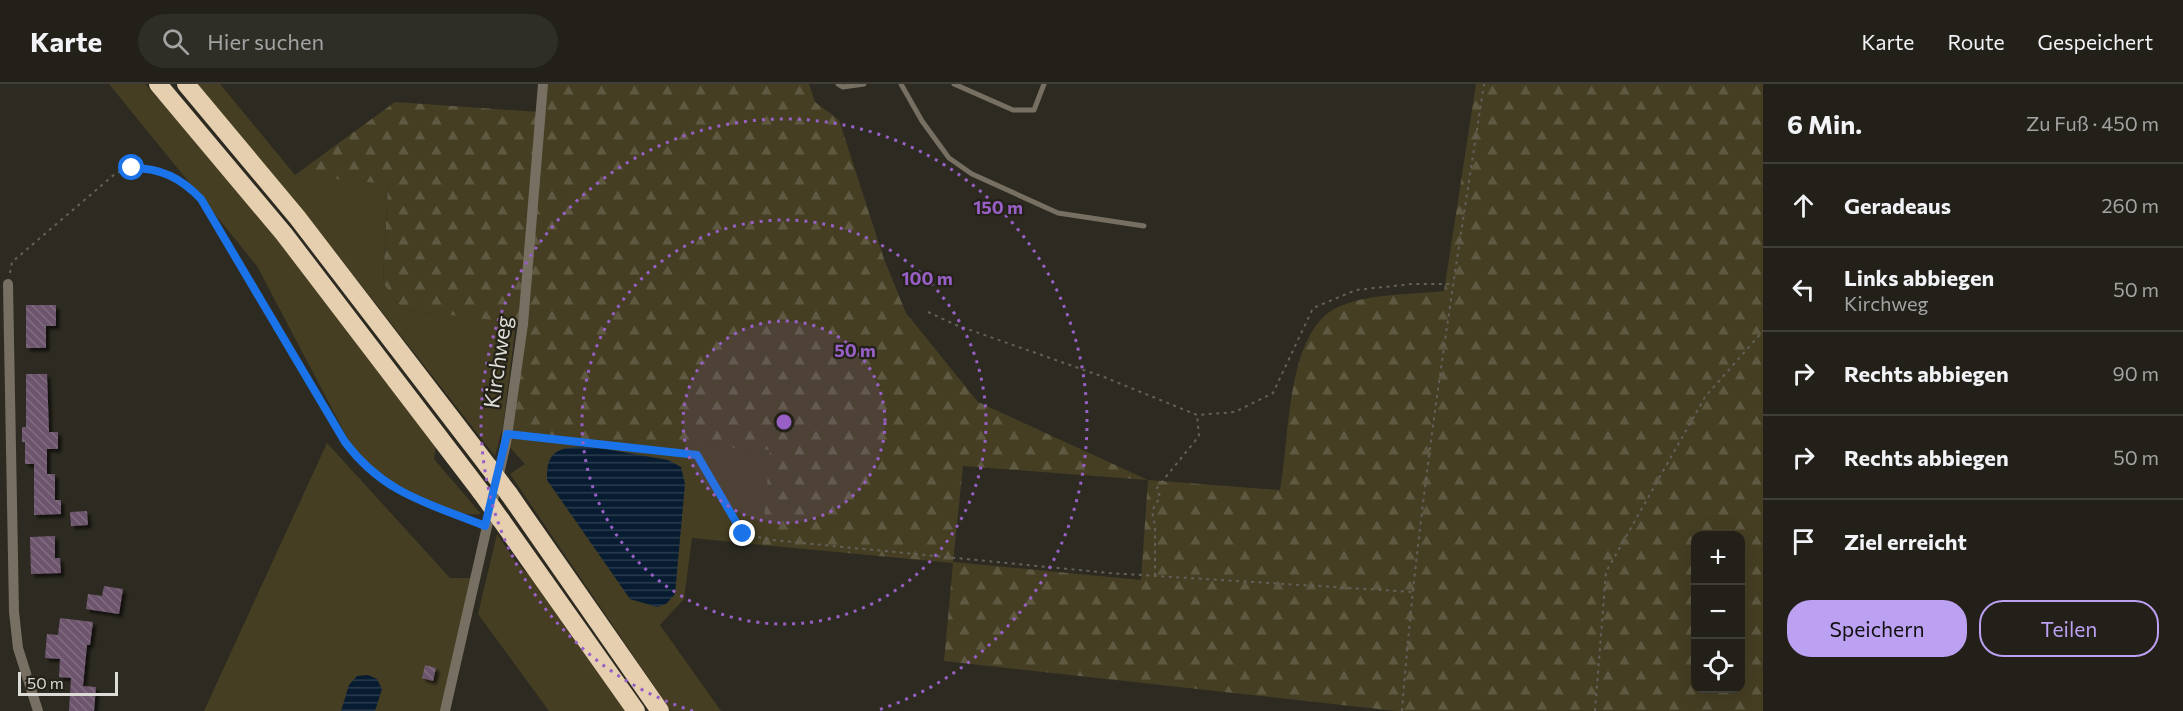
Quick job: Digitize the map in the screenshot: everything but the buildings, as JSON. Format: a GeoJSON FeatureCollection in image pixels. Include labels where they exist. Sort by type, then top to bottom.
{"type":"FeatureCollection","features":[{"type":"Feature","properties":{"kind":"highway"},"geometry":{"type":"LineString","coordinates":[[158,84],[218,152],[284,234],[481,492],[493,523],[636,711]]}},
{"type":"Feature","properties":{"kind":"highway"},"geometry":{"type":"LineString","coordinates":[[186,84],[297,217],[488,466],[660,711]]}},
{"type":"Feature","properties":{"kind":"street","name":"Kirchweg"},"geometry":{"type":"LineString","coordinates":[[445,711],[493,523],[507,434],[523,324],[543,84]]}},
{"type":"Feature","properties":{"kind":"street"},"geometry":{"type":"LineString","coordinates":[[8,284],[14,612],[18,648],[38,711]]}},
{"type":"Feature","properties":{"kind":"lane"},"geometry":{"type":"LineString","coordinates":[[838,84],[843,87],[864,84]]}},
{"type":"Feature","properties":{"kind":"lane"},"geometry":{"type":"LineString","coordinates":[[902,84],[922,121],[949,158],[972,174],[1058,213],[1144,226]]}},
{"type":"Feature","properties":{"kind":"lane"},"geometry":{"type":"LineString","coordinates":[[954,84],[1012,110],[1034,110],[1044,84]]}},
{"type":"Feature","properties":{"kind":"path"},"geometry":{"type":"LineString","coordinates":[[1402,711],[1413,592],[1453,284],[1484,84]]}},
{"type":"Feature","properties":{"kind":"path"},"geometry":{"type":"LineString","coordinates":[[8,284],[12,262],[116,173],[132,168],[149,168],[177,177],[201,199],[345,442],[361,463],[389,486],[408,497],[493,523]]}},
{"type":"Feature","properties":{"kind":"path"},"geometry":{"type":"LineString","coordinates":[[928,312],[956,325],[1104,377],[1197,415],[1235,412],[1273,393],[1313,308],[1356,290],[1412,284],[1453,284]]}},
{"type":"Feature","properties":{"kind":"path"},"geometry":{"type":"LineString","coordinates":[[1595,711],[1606,572],[1705,397],[1763,331]]}},
{"type":"Feature","properties":{"kind":"path"},"geometry":{"type":"LineString","coordinates":[[1155,576],[1155,526],[1152,511],[1160,497],[1157,488],[1199,436],[1197,415]]}},
{"type":"Feature","properties":{"kind":"path"},"geometry":{"type":"LineString","coordinates":[[507,434],[697,455],[743,534],[772,540],[1155,576],[1413,592]]}},
{"type":"Feature","properties":{"kind":"green space"},"geometry":{"type":"Polygon","coordinates":[[[109,84],[145,84],[184,127],[295,261],[366,352],[436,445],[434,459],[481,514],[457,512],[429,503],[390,482],[364,459],[349,441],[257,266],[109,84]]]}},
{"type":"Feature","properties":{"kind":"green space"},"geometry":{"type":"Polygon","coordinates":[[[197,84],[220,84],[295,175],[388,183],[383,283],[402,309],[516,323],[503,426],[495,456],[311,221],[197,84]]]}},
{"type":"Feature","properties":{"kind":"green space"},"geometry":{"type":"Polygon","coordinates":[[[543,84],[809,84],[815,102],[839,120],[884,259],[906,313],[978,402],[1148,480],[1280,490],[1293,391],[1299,364],[1307,341],[1319,321],[1336,308],[1348,303],[1388,295],[1444,291],[1476,84],[1763,84],[1763,711],[1396,711],[944,661],[953,563],[762,545],[770,450],[507,434],[523,324],[402,309],[383,283],[388,184],[295,175],[395,102],[539,112],[543,84]],[[963,466],[953,562],[1141,580],[1148,480],[963,466]]]}},
{"type":"Feature","properties":{"kind":"green space"},"geometry":{"type":"Polygon","coordinates":[[[507,434],[771,450],[762,545],[692,538],[684,599],[660,625],[721,711],[671,711],[510,474],[525,464],[506,443],[507,434]]]}},
{"type":"Feature","properties":{"kind":"green space"},"geometry":{"type":"Polygon","coordinates":[[[327,443],[450,578],[474,578],[445,711],[204,711],[327,443]]]}},
{"type":"Feature","properties":{"kind":"green space"},"geometry":{"type":"Polygon","coordinates":[[[497,534],[629,711],[549,711],[478,614],[497,534]]]}},
{"type":"Feature","properties":{"kind":"water"},"geometry":{"type":"Polygon","coordinates":[[[588,446],[668,460],[681,467],[685,484],[675,594],[666,604],[657,607],[630,599],[547,480],[547,469],[552,456],[563,449],[588,446]]]}},
{"type":"Feature","properties":{"kind":"water"},"geometry":{"type":"Polygon","coordinates":[[[368,675],[377,679],[382,689],[375,711],[341,711],[349,685],[357,676],[368,675]]]}},
{"type":"Feature","properties":{"kind":"route"},"geometry":{"type":"LineString","coordinates":[[132,168],[149,168],[177,177],[201,199],[345,442],[361,463],[389,486],[408,497],[485,526],[507,434],[697,455],[743,534]]}}]}
